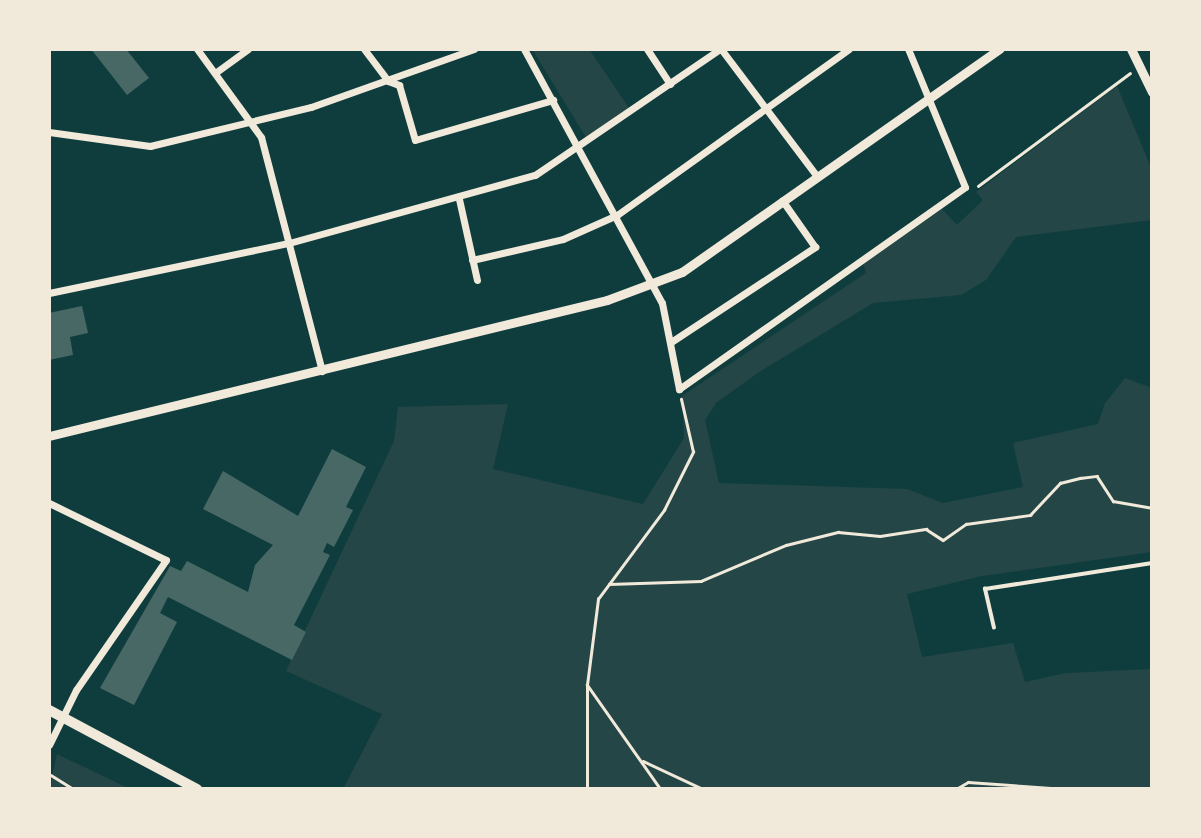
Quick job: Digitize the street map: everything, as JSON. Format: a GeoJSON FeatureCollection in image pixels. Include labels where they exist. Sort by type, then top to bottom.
{"type":"FeatureCollection","features":[{"type":"Feature","properties":{"kind":"main road"},"geometry":{"type":"LineString","coordinates":[[49,710],[197,789]]}},
{"type":"Feature","properties":{"kind":"street"},"geometry":{"type":"LineString","coordinates":[[197,49],[261,137],[322,371]]}},
{"type":"Feature","properties":{"kind":"street"},"geometry":{"type":"LineString","coordinates":[[215,73],[248,49]]}},
{"type":"Feature","properties":{"kind":"street"},"geometry":{"type":"LineString","coordinates":[[364,49],[388,81],[399,85],[415,140],[553,100]]}},
{"type":"Feature","properties":{"kind":"street"},"geometry":{"type":"LineString","coordinates":[[49,132],[150,146],[250,122],[388,81],[474,49]]}},
{"type":"Feature","properties":{"kind":"street"},"geometry":{"type":"LineString","coordinates":[[524,49],[618,215],[650,284],[671,342],[679,389],[965,187],[908,49]]}},
{"type":"Feature","properties":{"kind":"street"},"geometry":{"type":"LineString","coordinates":[[647,49],[670,83]]}},
{"type":"Feature","properties":{"kind":"street"},"geometry":{"type":"LineString","coordinates":[[49,293],[289,243],[459,199],[535,175],[582,149],[670,83],[721,49],[816,175]]}},
{"type":"Feature","properties":{"kind":"street"},"geometry":{"type":"LineString","coordinates":[[472,260],[563,239],[618,215],[849,49]]}},
{"type":"Feature","properties":{"kind":"street"},"geometry":{"type":"LineString","coordinates":[[49,436],[322,371],[650,284],[691,266],[816,175],[999,49]]}},
{"type":"Feature","properties":{"kind":"street"},"geometry":{"type":"LineString","coordinates":[[1131,49],[1152,92]]}},
{"type":"Feature","properties":{"kind":"street"},"geometry":{"type":"LineString","coordinates":[[459,199],[477,280]]}},
{"type":"Feature","properties":{"kind":"street"},"geometry":{"type":"LineString","coordinates":[[671,342],[815,247],[782,200]]}},
{"type":"Feature","properties":{"kind":"street"},"geometry":{"type":"LineString","coordinates":[[49,502],[166,560],[76,690],[49,745]]}},
{"type":"Feature","properties":{"kind":"lane"},"geometry":{"type":"LineString","coordinates":[[994,628],[985,589],[1152,563]]}},
{"type":"Feature","properties":{"kind":"path"},"geometry":{"type":"LineString","coordinates":[[974,189],[1139,66]]}},
{"type":"Feature","properties":{"kind":"path"},"geometry":{"type":"LineString","coordinates":[[587,789],[587,685],[598,599],[664,510],[693,452],[679,389]]}},
{"type":"Feature","properties":{"kind":"path"},"geometry":{"type":"LineString","coordinates":[[609,584],[701,581],[786,545],[838,532],[880,536],[926,528],[943,540],[966,524],[1030,515],[1060,484],[1080,478],[1097,476],[1113,500],[1152,508]]}},
{"type":"Feature","properties":{"kind":"path"},"geometry":{"type":"LineString","coordinates":[[587,685],[660,789]]}},
{"type":"Feature","properties":{"kind":"path"},"geometry":{"type":"LineString","coordinates":[[641,760],[703,789]]}},
{"type":"Feature","properties":{"kind":"path"},"geometry":{"type":"LineString","coordinates":[[51,775],[73,789]]}},
{"type":"Feature","properties":{"kind":"path"},"geometry":{"type":"LineString","coordinates":[[956,789],[968,782],[1065,789]]}},
{"type":"Feature","properties":{"kind":"shaded area"},"geometry":{"type":"Polygon","coordinates":[[[532,49],[589,49],[629,108],[587,139],[532,49]]]}},
{"type":"Feature","properties":{"kind":"shaded area"},"geometry":{"type":"Polygon","coordinates":[[[1117,86],[1152,170],[1152,220],[1016,237],[986,280],[961,295],[873,303],[759,372],[716,403],[705,420],[719,483],[907,489],[943,503],[1023,487],[1013,443],[1098,424],[1105,403],[1125,378],[1152,388],[1152,552],[982,576],[907,594],[922,657],[1013,643],[1025,682],[1066,673],[1152,669],[1152,789],[343,789],[382,714],[286,671],[394,441],[398,407],[508,404],[493,469],[643,504],[684,438],[682,396],[866,273],[863,264],[942,209],[957,225],[983,200],[976,192],[1117,86]]]}},
{"type":"Feature","properties":{"kind":"shaded area"},"geometry":{"type":"Polygon","coordinates":[[[57,754],[130,789],[49,789],[57,754]]]}},
{"type":"Feature","properties":{"kind":"building"},"geometry":{"type":"Polygon","coordinates":[[[91,49],[126,49],[149,78],[127,95],[91,49]]]}},
{"type":"Feature","properties":{"kind":"building"},"geometry":{"type":"Polygon","coordinates":[[[82,306],[88,333],[70,337],[73,355],[49,360],[49,313],[82,306]]]}},
{"type":"Feature","properties":{"kind":"building"},"geometry":{"type":"Polygon","coordinates":[[[332,449],[366,467],[346,507],[353,510],[334,547],[327,543],[323,552],[330,555],[294,625],[306,632],[292,660],[168,597],[160,613],[177,622],[134,705],[100,688],[170,566],[181,571],[187,561],[248,592],[255,565],[273,545],[203,509],[223,471],[298,516],[332,449]]]}}]}
